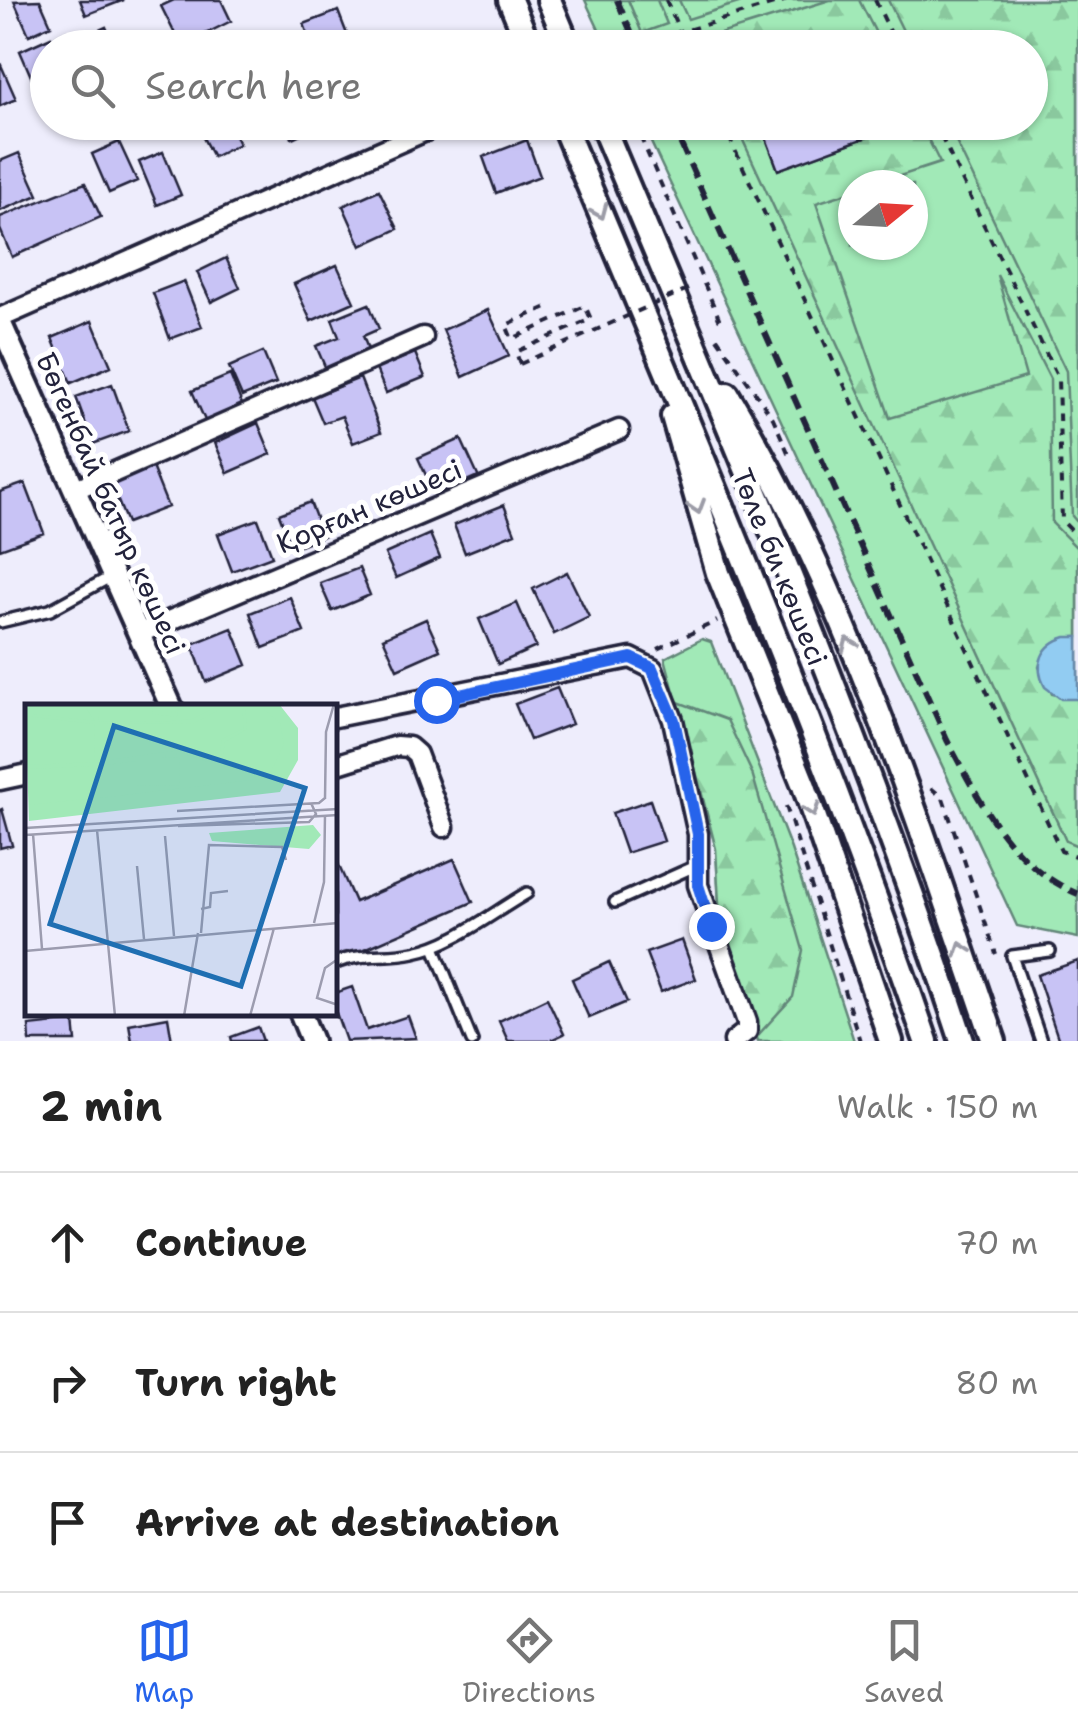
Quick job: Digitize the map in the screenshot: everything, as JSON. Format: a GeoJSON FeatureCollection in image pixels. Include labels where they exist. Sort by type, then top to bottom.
{"type":"FeatureCollection","features":[{"type":"Feature","properties":{"kind":"main road"},"geometry":{"type":"LineString","coordinates":[[510,0],[522,30]]}},
{"type":"Feature","properties":{"kind":"main road"},"geometry":{"type":"LineString","coordinates":[[549,0],[562,30]]}},
{"type":"Feature","properties":{"kind":"main road","name":"Төле би көшесі"},"geometry":{"type":"LineString","coordinates":[[570,140],[771,620],[872,882],[926,1041]]}},
{"type":"Feature","properties":{"kind":"main road","name":"Төле би көшесі"},"geometry":{"type":"LineString","coordinates":[[609,140],[804,608],[906,872],[962,1041]]}},
{"type":"Feature","properties":{"kind":"main road"},"geometry":{"type":"LineString","coordinates":[[688,328],[804,534],[906,784],[994,1041]]}},
{"type":"Feature","properties":{"kind":"main road"},"geometry":{"type":"LineString","coordinates":[[655,344],[684,465],[718,573],[804,786],[891,1041]]}},
{"type":"Feature","properties":{"kind":"street"},"geometry":{"type":"LineString","coordinates":[[0,320],[405,140]]}},
{"type":"Feature","properties":{"kind":"street","name":"Бөгенбай батыр көшесі"},"geometry":{"type":"LineString","coordinates":[[0,320],[170,704]]}},
{"type":"Feature","properties":{"kind":"street"},"geometry":{"type":"LineString","coordinates":[[76,488],[423,337]]}},
{"type":"Feature","properties":{"kind":"street","name":"Қорған көшесі"},"geometry":{"type":"LineString","coordinates":[[140,633],[619,430]]}},
{"type":"Feature","properties":{"kind":"street"},"geometry":{"type":"LineString","coordinates":[[338,717],[436,700],[580,666],[635,659],[652,668],[674,720],[698,834],[698,885],[748,1022],[747,1031],[734,1041]]}},
{"type":"Feature","properties":{"kind":"street"},"geometry":{"type":"LineString","coordinates":[[338,764],[396,746],[409,746],[417,754],[444,826]]}},
{"type":"Feature","properties":{"kind":"street"},"geometry":{"type":"LineString","coordinates":[[0,780],[25,775]]}},
{"type":"Feature","properties":{"kind":"street"},"geometry":{"type":"LineString","coordinates":[[302,1016],[312,1041]]}},
{"type":"Feature","properties":{"kind":"lane"},"geometry":{"type":"LineString","coordinates":[[0,622],[50,610],[114,575]]}},
{"type":"Feature","properties":{"kind":"lane"},"geometry":{"type":"LineString","coordinates":[[615,902],[698,865]]}},
{"type":"Feature","properties":{"kind":"lane"},"geometry":{"type":"LineString","coordinates":[[338,962],[360,954],[410,954],[434,947],[527,893]]}},
{"type":"Feature","properties":{"kind":"lane"},"geometry":{"type":"LineString","coordinates":[[434,947],[472,1041]]}},
{"type":"Feature","properties":{"kind":"lane"},"geometry":{"type":"LineString","coordinates":[[1041,1041],[1012,956],[1050,950]]}},
{"type":"Feature","properties":{"kind":"path"},"geometry":{"type":"LineString","coordinates":[[666,0],[679,30]]}},
{"type":"Feature","properties":{"kind":"path"},"geometry":{"type":"LineString","coordinates":[[687,30],[788,0]]}},
{"type":"Feature","properties":{"kind":"path"},"geometry":{"type":"LineString","coordinates":[[875,0],[889,30]]}},
{"type":"Feature","properties":{"kind":"path"},"geometry":{"type":"LineString","coordinates":[[642,140],[719,318]]}},
{"type":"Feature","properties":{"kind":"path"},"geometry":{"type":"LineString","coordinates":[[730,140],[1061,851],[1078,857]]}},
{"type":"Feature","properties":{"kind":"path"},"geometry":{"type":"LineString","coordinates":[[943,140],[1058,378],[1062,522],[1078,537]]}},
{"type":"Feature","properties":{"kind":"path"},"geometry":{"type":"LineString","coordinates":[[546,307],[506,325],[512,339],[585,306],[591,319],[516,352],[520,364],[692,287]]}},
{"type":"Feature","properties":{"kind":"path"},"geometry":{"type":"LineString","coordinates":[[635,659],[718,620]]}},
{"type":"Feature","properties":{"kind":"path"},"geometry":{"type":"LineString","coordinates":[[924,782],[943,798],[997,958]]}},
{"type":"Feature","properties":{"kind":"path"},"geometry":{"type":"LineString","coordinates":[[797,846],[860,1041]]}},
{"type":"Feature","properties":{"kind":"green space"},"geometry":{"type":"Polygon","coordinates":[[[585,0],[1078,0],[1078,938],[1017,926],[650,140],[1048,140],[1048,30],[599,30],[585,0]]]}},
{"type":"Feature","properties":{"kind":"green space"},"geometry":{"type":"Polygon","coordinates":[[[628,0],[657,0],[667,24],[641,30],[628,0]]]}},
{"type":"Feature","properties":{"kind":"green space"},"geometry":{"type":"Polygon","coordinates":[[[679,0],[748,0],[688,19],[679,0]]]}},
{"type":"Feature","properties":{"kind":"green space"},"geometry":{"type":"Polygon","coordinates":[[[830,0],[859,0],[874,30],[733,30],[830,0]]]}},
{"type":"Feature","properties":{"kind":"green space"},"geometry":{"type":"Polygon","coordinates":[[[888,0],[1078,0],[1078,523],[1072,516],[1066,371],[955,140],[1048,140],[1048,30],[903,30],[888,0]]]}},
{"type":"Feature","properties":{"kind":"green space"},"geometry":{"type":"Polygon","coordinates":[[[743,140],[767,140],[778,170],[859,140],[928,140],[940,163],[918,170],[838,170],[838,196],[816,203],[890,418],[1026,377],[997,275],[1050,379],[1052,523],[1078,549],[1078,637],[1063,638],[1053,644],[1039,667],[1052,694],[1078,699],[1078,846],[1066,841],[743,140]]]}},
{"type":"Feature","properties":{"kind":"green space"},"geometry":{"type":"Polygon","coordinates":[[[702,639],[711,642],[791,849],[854,1041],[758,1041],[720,922],[716,849],[665,658],[702,639]]]}},
{"type":"Feature","properties":{"kind":"green space"},"geometry":{"type":"Polygon","coordinates":[[[678,702],[727,720],[752,773],[803,950],[793,997],[758,1035],[720,922],[716,849],[678,702]]]}},
{"type":"Feature","properties":{"kind":"water"},"geometry":{"type":"Polygon","coordinates":[[[1066,637],[1078,637],[1078,699],[1061,699],[1041,679],[1042,656],[1051,645],[1066,637]]]}},
{"type":"Feature","properties":{"kind":"building"},"geometry":{"type":"Polygon","coordinates":[[[40,0],[51,25],[30,30],[29,35],[14,1],[40,0]]]}},
{"type":"Feature","properties":{"kind":"building"},"geometry":{"type":"Polygon","coordinates":[[[80,0],[124,0],[86,15],[80,0]]]}},
{"type":"Feature","properties":{"kind":"building"},"geometry":{"type":"Polygon","coordinates":[[[174,0],[221,0],[231,21],[213,30],[173,30],[161,6],[174,0]]]}},
{"type":"Feature","properties":{"kind":"building"},"geometry":{"type":"Polygon","coordinates":[[[338,11],[345,30],[306,30],[304,24],[338,11]]]}},
{"type":"Feature","properties":{"kind":"building"},"geometry":{"type":"Polygon","coordinates":[[[30,46],[30,74],[20,51],[30,46]]]}},
{"type":"Feature","properties":{"kind":"building"},"geometry":{"type":"Polygon","coordinates":[[[0,66],[16,99],[0,106],[0,66]]]}},
{"type":"Feature","properties":{"kind":"building"},"geometry":{"type":"Polygon","coordinates":[[[204,140],[237,140],[239,144],[213,157],[204,140]]]}},
{"type":"Feature","properties":{"kind":"building"},"geometry":{"type":"Polygon","coordinates":[[[527,140],[540,176],[496,193],[483,157],[527,140]]]}},
{"type":"Feature","properties":{"kind":"building"},"geometry":{"type":"Polygon","coordinates":[[[767,140],[859,140],[778,170],[767,140]]]}},
{"type":"Feature","properties":{"kind":"building"},"geometry":{"type":"Polygon","coordinates":[[[119,142],[137,181],[109,193],[92,154],[119,142]]]}},
{"type":"Feature","properties":{"kind":"building"},"geometry":{"type":"Polygon","coordinates":[[[163,152],[181,195],[157,205],[139,162],[163,152]]]}},
{"type":"Feature","properties":{"kind":"building"},"geometry":{"type":"Polygon","coordinates":[[[19,153],[38,195],[0,211],[0,161],[19,153]]]}},
{"type":"Feature","properties":{"kind":"building"},"geometry":{"type":"Polygon","coordinates":[[[85,183],[101,217],[12,257],[0,229],[0,217],[85,183]]]}},
{"type":"Feature","properties":{"kind":"building"},"geometry":{"type":"Polygon","coordinates":[[[379,190],[398,229],[361,246],[343,206],[379,190]]]}},
{"type":"Feature","properties":{"kind":"building"},"geometry":{"type":"Polygon","coordinates":[[[226,258],[240,288],[211,302],[197,272],[226,258]]]}},
{"type":"Feature","properties":{"kind":"building"},"geometry":{"type":"Polygon","coordinates":[[[337,265],[354,302],[311,321],[294,284],[337,265]]]}},
{"type":"Feature","properties":{"kind":"building"},"geometry":{"type":"Polygon","coordinates":[[[184,281],[202,327],[170,339],[153,293],[184,281]]]}},
{"type":"Feature","properties":{"kind":"building"},"geometry":{"type":"Polygon","coordinates":[[[369,304],[379,329],[363,336],[369,352],[326,369],[316,346],[339,337],[332,319],[369,304]]]}},
{"type":"Feature","properties":{"kind":"building"},"geometry":{"type":"Polygon","coordinates":[[[488,310],[509,356],[463,377],[443,330],[488,310]]]}},
{"type":"Feature","properties":{"kind":"building"},"geometry":{"type":"Polygon","coordinates":[[[92,321],[111,366],[71,383],[52,338],[92,321]]]}},
{"type":"Feature","properties":{"kind":"building"},"geometry":{"type":"Polygon","coordinates":[[[263,352],[276,383],[242,397],[229,367],[263,352]]]}},
{"type":"Feature","properties":{"kind":"building"},"geometry":{"type":"Polygon","coordinates":[[[415,353],[425,377],[386,393],[376,369],[415,353]]]}},
{"type":"Feature","properties":{"kind":"building"},"geometry":{"type":"Polygon","coordinates":[[[230,375],[244,409],[207,425],[192,391],[230,375]]]}},
{"type":"Feature","properties":{"kind":"building"},"geometry":{"type":"Polygon","coordinates":[[[360,378],[381,432],[353,443],[342,416],[323,423],[312,397],[360,378]]]}},
{"type":"Feature","properties":{"kind":"building"},"geometry":{"type":"Polygon","coordinates":[[[112,384],[129,431],[93,444],[76,397],[112,384]]]}},
{"type":"Feature","properties":{"kind":"building"},"geometry":{"type":"Polygon","coordinates":[[[258,423],[271,454],[228,473],[215,443],[258,423]]]}},
{"type":"Feature","properties":{"kind":"building"},"geometry":{"type":"Polygon","coordinates":[[[461,439],[478,476],[435,495],[418,458],[461,439]]]}},
{"type":"Feature","properties":{"kind":"building"},"geometry":{"type":"Polygon","coordinates":[[[152,467],[168,507],[127,523],[111,484],[152,467]]]}},
{"type":"Feature","properties":{"kind":"building"},"geometry":{"type":"Polygon","coordinates":[[[25,483],[44,533],[0,549],[0,492],[25,483]]]}},
{"type":"Feature","properties":{"kind":"building"},"geometry":{"type":"Polygon","coordinates":[[[310,502],[323,536],[292,548],[279,514],[310,502]]]}},
{"type":"Feature","properties":{"kind":"building"},"geometry":{"type":"Polygon","coordinates":[[[504,505],[515,533],[465,553],[454,525],[504,505]]]}},
{"type":"Feature","properties":{"kind":"building"},"geometry":{"type":"Polygon","coordinates":[[[258,519],[272,556],[232,571],[218,534],[258,519]]]}},
{"type":"Feature","properties":{"kind":"building"},"geometry":{"type":"Polygon","coordinates":[[[430,534],[440,558],[396,578],[385,554],[430,534]]]}},
{"type":"Feature","properties":{"kind":"building"},"geometry":{"type":"Polygon","coordinates":[[[359,568],[370,595],[332,611],[320,583],[359,568]]]}},
{"type":"Feature","properties":{"kind":"building"},"geometry":{"type":"Polygon","coordinates":[[[567,572],[589,617],[554,634],[533,589],[567,572]]]}},
{"type":"Feature","properties":{"kind":"building"},"geometry":{"type":"Polygon","coordinates":[[[290,597],[304,632],[263,648],[250,613],[290,597]]]}},
{"type":"Feature","properties":{"kind":"building"},"geometry":{"type":"Polygon","coordinates":[[[517,603],[536,647],[498,664],[479,619],[517,603]]]}},
{"type":"Feature","properties":{"kind":"building"},"geometry":{"type":"Polygon","coordinates":[[[426,619],[440,650],[397,669],[383,638],[426,619]]]}},
{"type":"Feature","properties":{"kind":"building"},"geometry":{"type":"Polygon","coordinates":[[[232,628],[247,665],[206,682],[192,644],[232,628]]]}},
{"type":"Feature","properties":{"kind":"building"},"geometry":{"type":"Polygon","coordinates":[[[557,688],[572,724],[530,740],[515,704],[557,688]]]}},
{"type":"Feature","properties":{"kind":"building"},"geometry":{"type":"Polygon","coordinates":[[[650,800],[664,841],[626,853],[612,813],[650,800]]]}},
{"type":"Feature","properties":{"kind":"building"},"geometry":{"type":"Polygon","coordinates":[[[0,810],[12,845],[0,848],[0,810]]]}},
{"type":"Feature","properties":{"kind":"building"},"geometry":{"type":"Polygon","coordinates":[[[454,859],[473,902],[338,961],[338,864],[355,902],[454,859]]]}},
{"type":"Feature","properties":{"kind":"building"},"geometry":{"type":"Polygon","coordinates":[[[682,940],[696,979],[661,992],[646,953],[682,940]]]}},
{"type":"Feature","properties":{"kind":"building"},"geometry":{"type":"Polygon","coordinates":[[[1078,961],[1078,1041],[1059,1041],[1037,975],[1078,961]]]}},
{"type":"Feature","properties":{"kind":"building"},"geometry":{"type":"Polygon","coordinates":[[[609,962],[627,1002],[589,1018],[572,979],[609,962]]]}},
{"type":"Feature","properties":{"kind":"building"},"geometry":{"type":"Polygon","coordinates":[[[352,987],[367,1030],[408,1016],[416,1038],[346,1041],[337,1016],[338,992],[352,987]]]}},
{"type":"Feature","properties":{"kind":"building"},"geometry":{"type":"Polygon","coordinates":[[[547,998],[564,1034],[549,1041],[508,1041],[499,1021],[547,998]]]}},
{"type":"Feature","properties":{"kind":"building"},"geometry":{"type":"Polygon","coordinates":[[[168,1017],[172,1041],[132,1041],[129,1024],[168,1017]]]}},
{"type":"Feature","properties":{"kind":"building"},"geometry":{"type":"Polygon","coordinates":[[[74,1021],[76,1041],[30,1041],[29,1026],[74,1021]]]}},
{"type":"Feature","properties":{"kind":"building"},"geometry":{"type":"Polygon","coordinates":[[[258,1027],[263,1041],[232,1041],[231,1037],[258,1027]]]}},
{"type":"Feature","properties":{"kind":"railway"},"geometry":{"type":"LineString","coordinates":[[617,0],[630,30]]}},
{"type":"Feature","properties":{"kind":"railway"},"geometry":{"type":"LineString","coordinates":[[679,140],[947,740],[985,808],[1015,849],[1054,882],[1078,894]]}},
{"type":"Feature","properties":{"kind":"route"},"geometry":{"type":"LineString","coordinates":[[436,700],[631,658],[652,668],[674,720],[698,834],[698,885],[711,926]]}}]}
